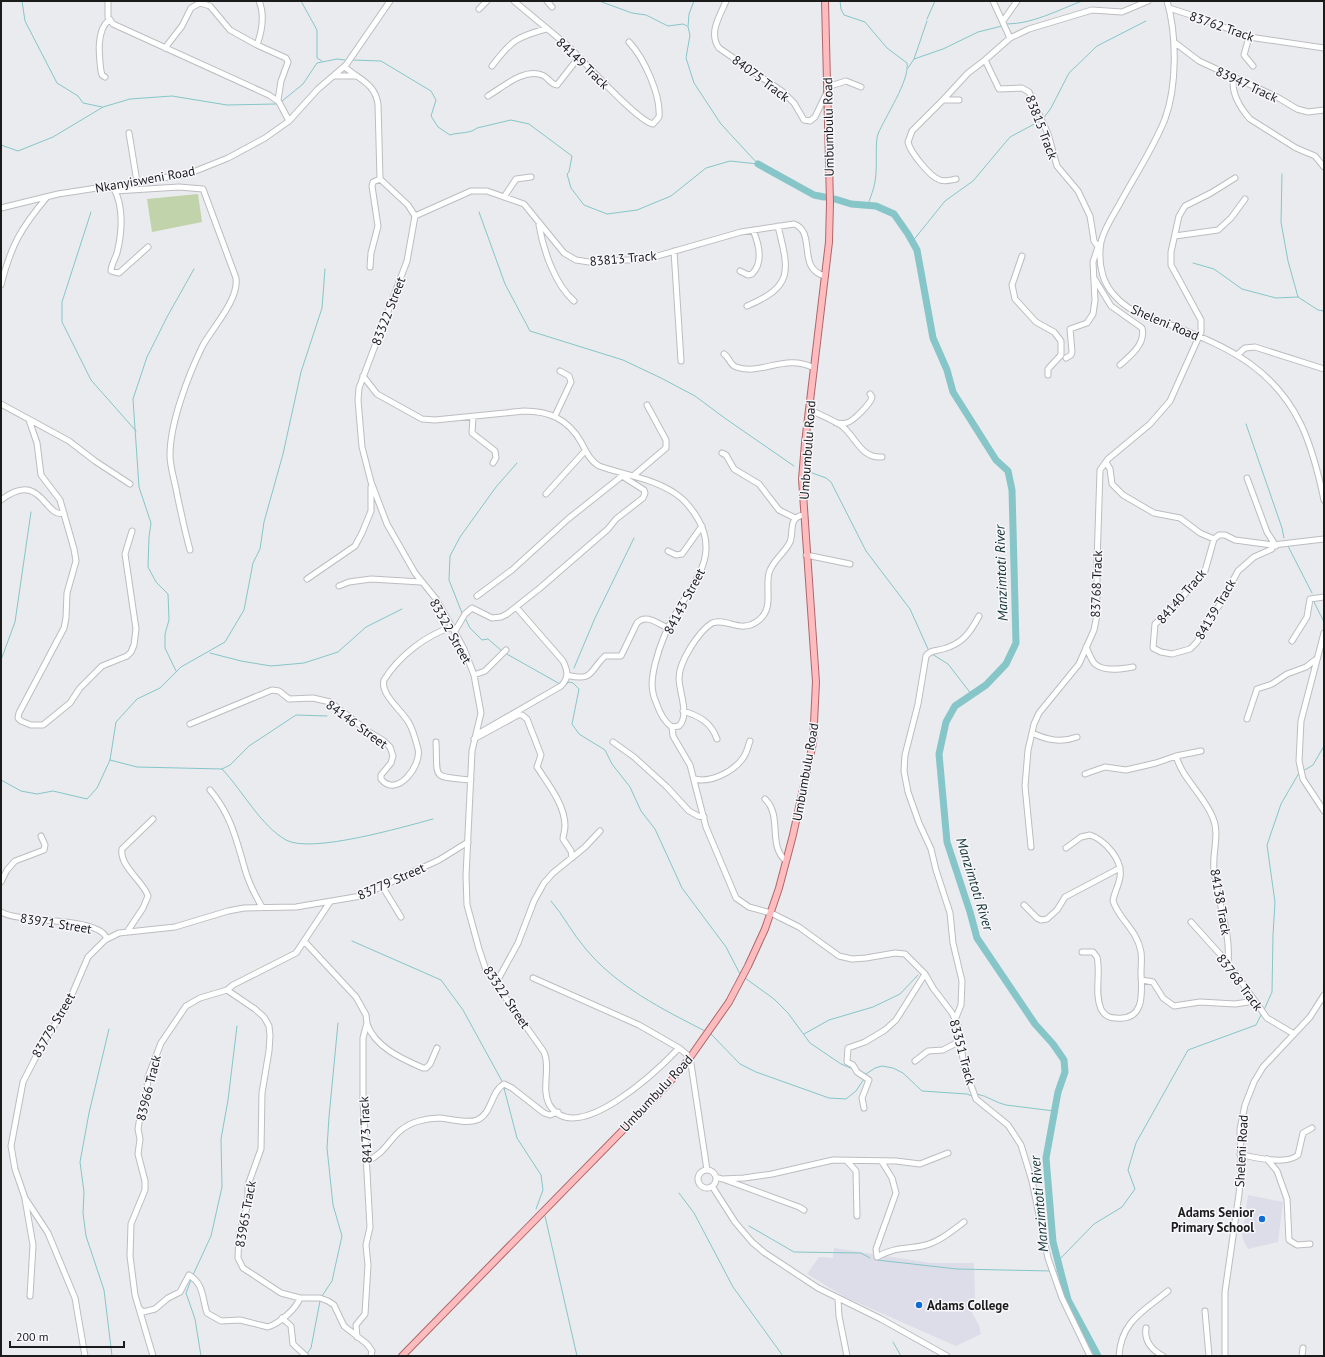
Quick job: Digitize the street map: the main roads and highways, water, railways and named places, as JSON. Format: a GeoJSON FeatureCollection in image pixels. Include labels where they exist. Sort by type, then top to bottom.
{"type":"FeatureCollection","features":[{"type":"Feature","properties":{"kind":"main road","name":"Umbumbulu Road"},"geometry":{"type":"LineString","coordinates":[[402,1356],[669,1083],[690,1057],[729,1002],[748,966],[771,913],[786,861],[809,763],[815,726],[816,682],[803,515],[802,479],[808,409],[826,276],[829,242],[830,202],[825,1]]}},
{"type":"Feature","properties":{"kind":"waterway"},"geometry":{"type":"LineString","coordinates":[[22,1],[25,21],[57,83],[78,96],[83,103],[102,107]]}},
{"type":"Feature","properties":{"kind":"waterway"},"geometry":{"type":"LineString","coordinates":[[301,1],[317,30],[317,58],[322,61]]}},
{"type":"Feature","properties":{"kind":"waterway"},"geometry":{"type":"LineString","coordinates":[[599,1],[632,13],[646,15],[668,26],[683,24],[687,26]]}},
{"type":"Feature","properties":{"kind":"waterway"},"geometry":{"type":"LineString","coordinates":[[694,1],[689,14],[688,27],[690,35],[686,58],[694,83],[721,124],[757,163]]}},
{"type":"Feature","properties":{"kind":"waterway"},"geometry":{"type":"LineString","coordinates":[[840,1],[841,9],[844,15],[865,22],[887,48],[907,63],[905,79],[878,134],[875,180],[868,204]]}},
{"type":"Feature","properties":{"kind":"waterway"},"geometry":{"type":"LineString","coordinates":[[927,19],[935,1]]}},
{"type":"Feature","properties":{"kind":"waterway"},"geometry":{"type":"LineString","coordinates":[[1007,24],[1026,22],[1036,19],[1082,1]]}},
{"type":"Feature","properties":{"kind":"waterway"},"geometry":{"type":"LineString","coordinates":[[908,68],[914,59],[927,21]]}},
{"type":"Feature","properties":{"kind":"waterway"},"geometry":{"type":"LineString","coordinates":[[1043,119],[1051,108],[1069,73],[1097,46],[1146,21]]}},
{"type":"Feature","properties":{"kind":"waterway"},"geometry":{"type":"LineString","coordinates":[[914,59],[943,49],[978,32],[1002,26]]}},
{"type":"Feature","properties":{"kind":"waterway"},"geometry":{"type":"LineString","coordinates":[[281,102],[303,84],[317,63],[337,59],[345,60]]}},
{"type":"Feature","properties":{"kind":"waterway"},"geometry":{"type":"LineString","coordinates":[[353,60],[381,61],[431,91],[436,100],[431,116],[438,127],[450,135],[468,132],[477,128],[511,120],[529,124],[572,156],[569,172],[567,174],[571,188],[584,205],[607,214],[637,210],[671,196],[706,168],[730,161],[758,164]]}},
{"type":"Feature","properties":{"kind":"waterway"},"geometry":{"type":"LineString","coordinates":[[1,145],[18,151],[53,137],[103,107],[130,99],[172,96],[227,105],[276,104]]}},
{"type":"Feature","properties":{"kind":"waterway"},"geometry":{"type":"LineString","coordinates":[[912,242],[945,201],[973,181],[1010,137],[1040,121]]}},
{"type":"Feature","properties":{"kind":"waterway"},"geometry":{"type":"LineString","coordinates":[[758,164],[814,195],[824,197]]}},
{"type":"Feature","properties":{"kind":"waterway"},"geometry":{"type":"LineString","coordinates":[[1282,174],[1281,222],[1288,261],[1298,297],[1318,310],[1324,311]]}},
{"type":"Feature","properties":{"kind":"waterway","name":"Manzimtoti River"},"geometry":{"type":"LineString","coordinates":[[835,199],[851,204],[876,206],[894,214],[908,234],[917,250],[933,338],[947,370],[953,392],[996,460],[1008,471],[1012,490],[1016,643],[1006,664],[986,685],[955,706],[946,722],[939,754],[947,842],[977,938],[1035,1024],[1053,1044],[1064,1060],[1065,1072],[1058,1092],[1046,1158],[1053,1242],[1068,1300],[1098,1356]]}},
{"type":"Feature","properties":{"kind":"waterway"},"geometry":{"type":"LineString","coordinates":[[91,212],[62,302],[62,322],[91,380],[136,431]]}},
{"type":"Feature","properties":{"kind":"waterway"},"geometry":{"type":"LineString","coordinates":[[479,212],[505,284],[530,331],[623,360],[661,378],[695,396],[794,466]]}},
{"type":"Feature","properties":{"kind":"waterway"},"geometry":{"type":"LineString","coordinates":[[1193,263],[1214,269],[1242,289],[1276,298],[1298,297]]}},
{"type":"Feature","properties":{"kind":"waterway"},"geometry":{"type":"LineString","coordinates":[[176,671],[165,648],[165,634],[169,620],[168,594],[156,582],[148,567],[151,523],[139,487],[133,399],[147,357],[167,317],[194,269]]}},
{"type":"Feature","properties":{"kind":"waterway"},"geometry":{"type":"LineString","coordinates":[[1,780],[21,791],[37,794],[53,791],[87,799],[97,788],[110,760],[116,722],[137,699],[160,688],[181,667],[225,642],[244,610],[253,563],[260,549],[264,522],[283,454],[301,372],[322,308],[325,269]]}},
{"type":"Feature","properties":{"kind":"waterway"},"geometry":{"type":"LineString","coordinates":[[1246,424],[1282,528],[1284,538]]}},
{"type":"Feature","properties":{"kind":"waterway"},"geometry":{"type":"LineString","coordinates":[[462,613],[449,580],[450,556],[460,537],[496,487],[517,463]]}},
{"type":"Feature","properties":{"kind":"waterway"},"geometry":{"type":"LineString","coordinates":[[807,471],[826,478],[831,482],[866,551],[910,609],[928,649]]}},
{"type":"Feature","properties":{"kind":"waterway"},"geometry":{"type":"LineString","coordinates":[[1,660],[15,622],[31,512]]}},
{"type":"Feature","properties":{"kind":"waterway"},"geometry":{"type":"LineString","coordinates":[[574,668],[595,618],[634,538]]}},
{"type":"Feature","properties":{"kind":"waterway"},"geometry":{"type":"LineString","coordinates":[[1288,546],[1312,593]]}},
{"type":"Feature","properties":{"kind":"waterway"},"geometry":{"type":"LineString","coordinates":[[1313,600],[1324,622]]}},
{"type":"Feature","properties":{"kind":"waterway"},"geometry":{"type":"LineString","coordinates":[[210,653],[241,661],[271,666],[304,663],[338,652],[366,627],[402,609]]}},
{"type":"Feature","properties":{"kind":"waterway"},"geometry":{"type":"LineString","coordinates":[[465,618],[470,628],[482,640],[488,639],[502,651]]}},
{"type":"Feature","properties":{"kind":"waterway"},"geometry":{"type":"LineString","coordinates":[[505,653],[560,684]]}},
{"type":"Feature","properties":{"kind":"waterway"},"geometry":{"type":"LineString","coordinates":[[932,654],[948,664],[972,695]]}},
{"type":"Feature","properties":{"kind":"waterway"},"geometry":{"type":"LineString","coordinates":[[565,685],[569,682],[573,683],[579,689],[572,724],[579,734],[605,750],[612,764],[630,787],[641,811],[655,829],[682,888],[726,947],[740,974]]}},
{"type":"Feature","properties":{"kind":"waterway"},"geometry":{"type":"LineString","coordinates":[[222,769],[230,765],[249,746],[296,715],[327,716]]}},
{"type":"Feature","properties":{"kind":"waterway"},"geometry":{"type":"LineString","coordinates":[[1303,771],[1313,765],[1324,746]]}},
{"type":"Feature","properties":{"kind":"waterway"},"geometry":{"type":"LineString","coordinates":[[110,760],[137,767],[222,769],[268,826],[286,840],[298,843],[315,844],[336,842],[380,833],[433,819]]}},
{"type":"Feature","properties":{"kind":"waterway"},"geometry":{"type":"LineString","coordinates":[[1264,1010],[1272,992],[1275,902],[1267,845],[1281,804],[1299,773]]}},
{"type":"Feature","properties":{"kind":"waterway"},"geometry":{"type":"LineString","coordinates":[[551,901],[585,948],[597,962],[611,974],[640,996],[705,1031]]}},
{"type":"Feature","properties":{"kind":"waterway"},"geometry":{"type":"LineString","coordinates":[[352,941],[441,980],[463,1010],[503,1083]]}},
{"type":"Feature","properties":{"kind":"waterway"},"geometry":{"type":"LineString","coordinates":[[804,1034],[829,1020],[873,1007],[900,994],[918,975]]}},
{"type":"Feature","properties":{"kind":"waterway"},"geometry":{"type":"LineString","coordinates":[[745,978],[774,999],[788,1013],[810,1043],[841,1064],[853,1069]]}},
{"type":"Feature","properties":{"kind":"waterway"},"geometry":{"type":"LineString","coordinates":[[1058,1261],[1094,1224],[1122,1207],[1135,1189],[1128,1170],[1136,1143],[1188,1050],[1256,1025],[1262,1013]]}},
{"type":"Feature","properties":{"kind":"waterway"},"geometry":{"type":"LineString","coordinates":[[322,1296],[332,1281],[342,1236],[333,1205],[327,1148],[338,1023]]}},
{"type":"Feature","properties":{"kind":"waterway"},"geometry":{"type":"LineString","coordinates":[[193,1275],[211,1236],[222,1187],[221,1139],[228,1100],[237,1026]]}},
{"type":"Feature","properties":{"kind":"waterway"},"geometry":{"type":"LineString","coordinates":[[109,1029],[89,1113],[80,1162],[84,1192],[83,1213],[86,1236],[104,1290],[112,1356]]}},
{"type":"Feature","properties":{"kind":"waterway"},"geometry":{"type":"LineString","coordinates":[[711,1034],[740,1064],[756,1072],[829,1098],[846,1099],[856,1091],[864,1079]]}},
{"type":"Feature","properties":{"kind":"waterway"},"geometry":{"type":"LineString","coordinates":[[860,1071],[866,1074],[875,1068],[882,1066],[893,1068],[903,1073],[922,1091],[967,1094],[972,1096]]}},
{"type":"Feature","properties":{"kind":"waterway"},"geometry":{"type":"LineString","coordinates":[[504,1088],[517,1138],[541,1175],[543,1190],[536,1209]]}},
{"type":"Feature","properties":{"kind":"waterway"},"geometry":{"type":"LineString","coordinates":[[977,1094],[1006,1105],[1054,1111]]}},
{"type":"Feature","properties":{"kind":"waterway"},"geometry":{"type":"LineString","coordinates":[[679,1193],[694,1213],[733,1287],[783,1356]]}},
{"type":"Feature","properties":{"kind":"waterway"},"geometry":{"type":"LineString","coordinates":[[545,1216],[577,1356]]}},
{"type":"Feature","properties":{"kind":"waterway"},"geometry":{"type":"LineString","coordinates":[[749,1226],[794,1252],[861,1253],[870,1258]]}},
{"type":"Feature","properties":{"kind":"waterway"},"geometry":{"type":"LineString","coordinates":[[877,1260],[957,1269],[1050,1271]]}},
{"type":"Feature","properties":{"kind":"waterway","name":"Manzimtoti River"},"geometry":{"type":"LineString","coordinates":[[1054,1271],[1061,1271]]}},
{"type":"Feature","properties":{"kind":"waterway"},"geometry":{"type":"LineString","coordinates":[[191,1280],[186,1293],[195,1319],[201,1356]]}},
{"type":"Feature","properties":{"kind":"waterway"},"geometry":{"type":"LineString","coordinates":[[307,1354],[311,1348],[320,1301]]}},
{"type":"Feature","properties":{"kind":"waterway"},"geometry":{"type":"LineString","coordinates":[[893,1342],[901,1356]]}},
{"type":"Feature","properties":{"kind":"place","name":"Adams Senior Primary School"},"geometry":{"type":"Point","coordinates":[1262,1219]}},
{"type":"Feature","properties":{"kind":"place","name":"Adams College"},"geometry":{"type":"Point","coordinates":[919,1305]}}]}
